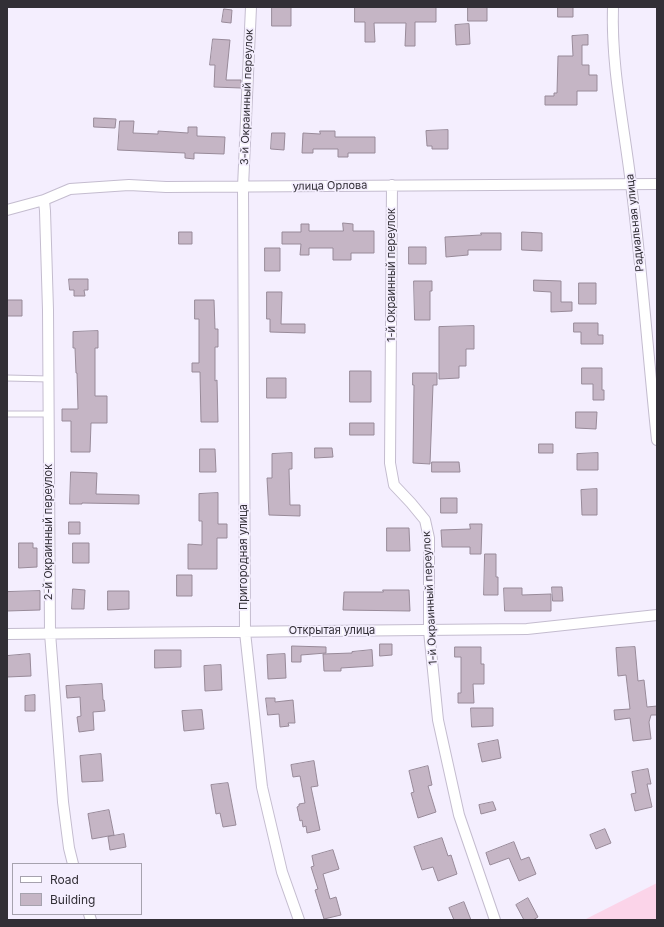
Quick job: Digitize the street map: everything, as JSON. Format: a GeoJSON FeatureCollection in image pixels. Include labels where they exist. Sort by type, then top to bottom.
{"type":"FeatureCollection","features":[{"type":"Feature","properties":{"kind":"street","name":"3-й Окраинный переулок"},"geometry":{"type":"LineString","coordinates":[[243,187],[251,7]]}},
{"type":"Feature","properties":{"kind":"street","name":"Радиальная улица"},"geometry":{"type":"LineString","coordinates":[[613,7],[616,82],[631,184],[657,440]]}},
{"type":"Feature","properties":{"kind":"street","name":"улица Орлова"},"geometry":{"type":"LineString","coordinates":[[7,210],[44,200],[70,189],[129,185],[166,187],[243,187],[657,184]]}},
{"type":"Feature","properties":{"kind":"street","name":"1-й Окраинный переулок"},"geometry":{"type":"LineString","coordinates":[[392,185],[390,463],[394,485],[425,520],[429,538],[429,631],[438,720],[458,807],[495,920]]}},
{"type":"Feature","properties":{"kind":"street","name":"Пригородная улица"},"geometry":{"type":"LineString","coordinates":[[243,187],[244,632],[262,787],[282,872],[299,920]]}},
{"type":"Feature","properties":{"kind":"street","name":"2-й Окраинный переулок"},"geometry":{"type":"LineString","coordinates":[[44,200],[46,218],[49,379],[50,634],[63,802],[69,848],[73,863]]}},
{"type":"Feature","properties":{"kind":"street","name":"Открытая улица"},"geometry":{"type":"LineString","coordinates":[[7,634],[527,629],[657,615]]}},
{"type":"Feature","properties":{"kind":"lane"},"geometry":{"type":"LineString","coordinates":[[7,378],[49,379]]}},
{"type":"Feature","properties":{"kind":"lane"},"geometry":{"type":"LineString","coordinates":[[7,414],[49,414]]}},
{"type":"Feature","properties":{"kind":"shaded area"},"geometry":{"type":"Polygon","coordinates":[[[657,883],[657,920],[584,920],[657,883]]]}},
{"type":"Feature","properties":{"kind":"building"},"geometry":{"type":"Polygon","coordinates":[[[272,7],[291,7],[291,26],[272,26],[272,7]]]}},
{"type":"Feature","properties":{"kind":"building"},"geometry":{"type":"Polygon","coordinates":[[[355,7],[436,7],[436,22],[415,22],[415,46],[405,46],[406,23],[374,23],[375,42],[365,42],[365,22],[355,22],[355,7]]]}},
{"type":"Feature","properties":{"kind":"building"},"geometry":{"type":"Polygon","coordinates":[[[468,7],[487,7],[487,21],[468,21],[468,7]]]}},
{"type":"Feature","properties":{"kind":"building"},"geometry":{"type":"Polygon","coordinates":[[[558,7],[573,7],[573,17],[558,17],[558,7]]]}},
{"type":"Feature","properties":{"kind":"building"},"geometry":{"type":"Polygon","coordinates":[[[224,9],[232,10],[231,23],[222,22],[224,9]]]}},
{"type":"Feature","properties":{"kind":"building"},"geometry":{"type":"Polygon","coordinates":[[[469,24],[470,44],[456,45],[455,25],[469,24]]]}},
{"type":"Feature","properties":{"kind":"building"},"geometry":{"type":"Polygon","coordinates":[[[588,35],[588,45],[582,45],[582,65],[589,65],[589,75],[597,75],[597,91],[577,91],[577,105],[545,105],[545,96],[554,96],[554,93],[557,93],[558,56],[573,56],[572,36],[588,35]]]}},
{"type":"Feature","properties":{"kind":"building"},"geometry":{"type":"Polygon","coordinates":[[[213,39],[230,40],[226,80],[241,80],[241,88],[214,87],[215,65],[210,65],[213,39]]]}},
{"type":"Feature","properties":{"kind":"building"},"geometry":{"type":"Polygon","coordinates":[[[94,118],[116,119],[115,128],[94,127],[94,118]]]}},
{"type":"Feature","properties":{"kind":"building"},"geometry":{"type":"Polygon","coordinates":[[[120,121],[134,121],[133,133],[158,134],[158,131],[188,133],[188,127],[197,127],[197,136],[225,137],[224,154],[194,153],[194,159],[185,158],[185,153],[118,150],[120,121]]]}},
{"type":"Feature","properties":{"kind":"building"},"geometry":{"type":"Polygon","coordinates":[[[448,130],[448,149],[432,149],[432,146],[427,146],[426,131],[448,130]]]}},
{"type":"Feature","properties":{"kind":"building"},"geometry":{"type":"Polygon","coordinates":[[[320,131],[335,131],[335,137],[375,137],[375,153],[348,153],[348,157],[338,157],[338,149],[313,149],[313,153],[302,153],[303,133],[320,134],[320,131]]]}},
{"type":"Feature","properties":{"kind":"building"},"geometry":{"type":"Polygon","coordinates":[[[272,133],[285,133],[284,150],[271,149],[272,133]]]}},
{"type":"Feature","properties":{"kind":"building"},"geometry":{"type":"Polygon","coordinates":[[[343,223],[353,224],[353,231],[374,231],[374,253],[351,253],[351,260],[333,260],[333,248],[309,248],[309,255],[300,255],[301,244],[282,244],[282,232],[301,232],[301,224],[309,224],[309,231],[343,231],[343,223]]]}},
{"type":"Feature","properties":{"kind":"building"},"geometry":{"type":"Polygon","coordinates":[[[179,232],[192,232],[192,244],[179,244],[179,232]]]}},
{"type":"Feature","properties":{"kind":"building"},"geometry":{"type":"Polygon","coordinates":[[[522,232],[542,233],[542,251],[522,250],[522,232]]]}},
{"type":"Feature","properties":{"kind":"building"},"geometry":{"type":"Polygon","coordinates":[[[481,233],[501,233],[501,250],[468,250],[468,255],[446,257],[445,237],[481,235],[481,233]]]}},
{"type":"Feature","properties":{"kind":"building"},"geometry":{"type":"Polygon","coordinates":[[[409,247],[426,247],[426,264],[409,264],[409,247]]]}},
{"type":"Feature","properties":{"kind":"building"},"geometry":{"type":"Polygon","coordinates":[[[265,248],[280,248],[280,271],[265,271],[265,248]]]}},
{"type":"Feature","properties":{"kind":"building"},"geometry":{"type":"Polygon","coordinates":[[[69,279],[88,279],[88,290],[84,290],[85,296],[74,296],[74,290],[70,290],[69,279]]]}},
{"type":"Feature","properties":{"kind":"building"},"geometry":{"type":"Polygon","coordinates":[[[534,280],[561,281],[561,302],[572,302],[572,311],[551,312],[551,292],[534,291],[534,280]]]}},
{"type":"Feature","properties":{"kind":"building"},"geometry":{"type":"Polygon","coordinates":[[[414,281],[432,281],[432,291],[430,291],[430,320],[415,320],[414,281]]]}},
{"type":"Feature","properties":{"kind":"building"},"geometry":{"type":"Polygon","coordinates":[[[579,283],[596,283],[596,304],[579,304],[579,283]]]}},
{"type":"Feature","properties":{"kind":"building"},"geometry":{"type":"Polygon","coordinates":[[[267,292],[282,292],[281,324],[305,324],[305,333],[270,332],[270,319],[267,319],[267,292]]]}},
{"type":"Feature","properties":{"kind":"building"},"geometry":{"type":"Polygon","coordinates":[[[7,300],[22,300],[22,316],[7,316],[7,300]]]}},
{"type":"Feature","properties":{"kind":"building"},"geometry":{"type":"Polygon","coordinates":[[[195,300],[214,300],[215,329],[218,329],[218,347],[215,347],[215,381],[217,380],[218,422],[201,422],[200,372],[192,372],[192,363],[199,363],[199,319],[195,319],[195,300]]]}},
{"type":"Feature","properties":{"kind":"building"},"geometry":{"type":"Polygon","coordinates":[[[574,323],[598,323],[598,335],[603,335],[603,344],[581,344],[581,332],[574,332],[574,323]]]}},
{"type":"Feature","properties":{"kind":"building"},"geometry":{"type":"Polygon","coordinates":[[[474,326],[474,349],[466,349],[466,366],[459,366],[459,378],[439,379],[439,327],[474,326]]]}},
{"type":"Feature","properties":{"kind":"building"},"geometry":{"type":"Polygon","coordinates":[[[98,331],[98,348],[95,348],[95,396],[107,396],[107,423],[91,423],[90,452],[71,452],[71,421],[62,421],[62,409],[78,409],[77,373],[75,348],[73,348],[73,332],[98,331]]]}},
{"type":"Feature","properties":{"kind":"building"},"geometry":{"type":"Polygon","coordinates":[[[582,368],[602,368],[602,390],[604,390],[604,400],[593,400],[593,384],[582,384],[582,368]]]}},
{"type":"Feature","properties":{"kind":"building"},"geometry":{"type":"Polygon","coordinates":[[[350,371],[371,371],[371,402],[350,402],[350,371]]]}},
{"type":"Feature","properties":{"kind":"building"},"geometry":{"type":"Polygon","coordinates":[[[413,373],[437,373],[437,385],[433,385],[430,464],[413,463],[413,373]]]}},
{"type":"Feature","properties":{"kind":"building"},"geometry":{"type":"Polygon","coordinates":[[[267,378],[286,378],[286,398],[267,398],[267,378]]]}},
{"type":"Feature","properties":{"kind":"building"},"geometry":{"type":"Polygon","coordinates":[[[576,412],[597,412],[596,429],[576,428],[576,412]]]}},
{"type":"Feature","properties":{"kind":"building"},"geometry":{"type":"Polygon","coordinates":[[[350,423],[374,423],[374,435],[350,435],[350,423]]]}},
{"type":"Feature","properties":{"kind":"building"},"geometry":{"type":"Polygon","coordinates":[[[539,444],[553,444],[553,453],[539,453],[539,444]]]}},
{"type":"Feature","properties":{"kind":"building"},"geometry":{"type":"Polygon","coordinates":[[[315,448],[332,448],[333,457],[315,458],[315,448]]]}},
{"type":"Feature","properties":{"kind":"building"},"geometry":{"type":"Polygon","coordinates":[[[200,449],[215,449],[216,472],[200,472],[200,449]]]}},
{"type":"Feature","properties":{"kind":"building"},"geometry":{"type":"Polygon","coordinates":[[[292,453],[292,469],[289,469],[290,505],[300,505],[300,516],[269,515],[267,478],[272,478],[272,454],[292,453]]]}},
{"type":"Feature","properties":{"kind":"building"},"geometry":{"type":"Polygon","coordinates":[[[598,453],[598,470],[577,470],[577,454],[598,453]]]}},
{"type":"Feature","properties":{"kind":"building"},"geometry":{"type":"Polygon","coordinates":[[[432,462],[459,462],[460,472],[432,472],[432,462]]]}},
{"type":"Feature","properties":{"kind":"building"},"geometry":{"type":"Polygon","coordinates":[[[71,472],[97,473],[96,494],[139,495],[139,504],[70,504],[71,472]]]}},
{"type":"Feature","properties":{"kind":"building"},"geometry":{"type":"Polygon","coordinates":[[[597,489],[597,515],[582,515],[581,490],[597,489]]]}},
{"type":"Feature","properties":{"kind":"building"},"geometry":{"type":"Polygon","coordinates":[[[218,493],[218,524],[227,524],[227,538],[217,538],[217,569],[188,569],[188,544],[202,545],[202,521],[199,521],[199,494],[218,493]]]}},
{"type":"Feature","properties":{"kind":"building"},"geometry":{"type":"Polygon","coordinates":[[[441,498],[457,498],[457,513],[441,513],[441,498]]]}},
{"type":"Feature","properties":{"kind":"building"},"geometry":{"type":"Polygon","coordinates":[[[69,522],[80,522],[80,534],[69,534],[69,522]]]}},
{"type":"Feature","properties":{"kind":"building"},"geometry":{"type":"Polygon","coordinates":[[[470,524],[482,524],[481,554],[470,554],[470,547],[442,547],[441,530],[470,529],[470,524]]]}},
{"type":"Feature","properties":{"kind":"building"},"geometry":{"type":"Polygon","coordinates":[[[387,528],[409,528],[410,551],[387,551],[387,528]]]}},
{"type":"Feature","properties":{"kind":"building"},"geometry":{"type":"Polygon","coordinates":[[[19,543],[33,543],[33,548],[37,548],[37,567],[19,568],[19,543]]]}},
{"type":"Feature","properties":{"kind":"building"},"geometry":{"type":"Polygon","coordinates":[[[73,543],[89,543],[89,563],[73,563],[73,543]]]}},
{"type":"Feature","properties":{"kind":"building"},"geometry":{"type":"Polygon","coordinates":[[[485,554],[496,554],[498,595],[484,595],[485,554]]]}},
{"type":"Feature","properties":{"kind":"building"},"geometry":{"type":"Polygon","coordinates":[[[177,575],[192,575],[192,596],[177,596],[177,575]]]}},
{"type":"Feature","properties":{"kind":"building"},"geometry":{"type":"Polygon","coordinates":[[[552,587],[562,587],[563,601],[553,601],[552,587]]]}},
{"type":"Feature","properties":{"kind":"building"},"geometry":{"type":"Polygon","coordinates":[[[504,588],[522,588],[522,595],[551,594],[551,611],[505,611],[504,588]]]}},
{"type":"Feature","properties":{"kind":"building"},"geometry":{"type":"Polygon","coordinates":[[[73,589],[85,590],[84,609],[72,609],[73,589]]]}},
{"type":"Feature","properties":{"kind":"building"},"geometry":{"type":"Polygon","coordinates":[[[383,590],[409,590],[410,611],[343,610],[344,592],[383,592],[383,590]]]}},
{"type":"Feature","properties":{"kind":"building"},"geometry":{"type":"Polygon","coordinates":[[[40,591],[40,610],[7,611],[7,592],[40,591]]]}},
{"type":"Feature","properties":{"kind":"building"},"geometry":{"type":"Polygon","coordinates":[[[108,591],[129,591],[129,609],[108,610],[108,591]]]}},
{"type":"Feature","properties":{"kind":"building"},"geometry":{"type":"Polygon","coordinates":[[[380,644],[392,644],[392,655],[380,656],[380,644]]]}},
{"type":"Feature","properties":{"kind":"building"},"geometry":{"type":"Polygon","coordinates":[[[292,646],[326,647],[326,653],[301,655],[301,662],[292,662],[292,646]]]}},
{"type":"Feature","properties":{"kind":"building"},"geometry":{"type":"Polygon","coordinates":[[[455,647],[481,647],[481,664],[484,664],[484,684],[473,684],[474,703],[458,703],[458,693],[461,693],[461,657],[455,657],[455,647]]]}},
{"type":"Feature","properties":{"kind":"building"},"geometry":{"type":"Polygon","coordinates":[[[635,647],[638,681],[644,680],[647,707],[657,706],[657,715],[651,715],[649,722],[651,739],[633,741],[630,718],[615,720],[614,710],[630,709],[626,675],[618,676],[616,648],[635,647]]]}},
{"type":"Feature","properties":{"kind":"building"},"geometry":{"type":"Polygon","coordinates":[[[155,650],[181,650],[181,667],[155,668],[155,650]]]}},
{"type":"Feature","properties":{"kind":"building"},"geometry":{"type":"Polygon","coordinates":[[[372,650],[373,666],[341,668],[341,671],[324,671],[323,654],[352,653],[372,650]]]}},
{"type":"Feature","properties":{"kind":"building"},"geometry":{"type":"Polygon","coordinates":[[[30,654],[31,676],[7,677],[7,656],[30,654]]]}},
{"type":"Feature","properties":{"kind":"building"},"geometry":{"type":"Polygon","coordinates":[[[285,654],[286,678],[268,679],[267,655],[285,654]]]}},
{"type":"Feature","properties":{"kind":"building"},"geometry":{"type":"Polygon","coordinates":[[[221,665],[222,690],[205,691],[204,666],[221,665]]]}},
{"type":"Feature","properties":{"kind":"building"},"geometry":{"type":"Polygon","coordinates":[[[102,684],[105,711],[93,712],[94,730],[79,732],[77,717],[81,716],[80,697],[67,698],[66,686],[102,684]]]}},
{"type":"Feature","properties":{"kind":"building"},"geometry":{"type":"Polygon","coordinates":[[[35,695],[35,711],[25,711],[25,696],[35,695]]]}},
{"type":"Feature","properties":{"kind":"building"},"geometry":{"type":"Polygon","coordinates":[[[266,698],[275,698],[275,702],[293,700],[295,723],[288,723],[289,726],[280,727],[279,714],[268,715],[266,698]]]}},
{"type":"Feature","properties":{"kind":"building"},"geometry":{"type":"Polygon","coordinates":[[[471,708],[493,708],[493,726],[472,727],[471,708]]]}},
{"type":"Feature","properties":{"kind":"building"},"geometry":{"type":"Polygon","coordinates":[[[202,710],[204,729],[184,731],[182,711],[202,710]]]}},
{"type":"Feature","properties":{"kind":"building"},"geometry":{"type":"Polygon","coordinates":[[[498,740],[501,758],[482,762],[478,744],[498,740]]]}},
{"type":"Feature","properties":{"kind":"building"},"geometry":{"type":"Polygon","coordinates":[[[101,754],[103,781],[82,782],[80,756],[101,754]]]}},
{"type":"Feature","properties":{"kind":"building"},"geometry":{"type":"Polygon","coordinates":[[[314,761],[318,786],[311,787],[320,830],[307,833],[306,826],[303,827],[302,820],[300,821],[297,807],[299,804],[305,803],[300,776],[293,777],[291,765],[314,761]]]}},
{"type":"Feature","properties":{"kind":"building"},"geometry":{"type":"Polygon","coordinates":[[[428,766],[432,785],[428,786],[436,812],[418,818],[411,793],[414,792],[409,771],[428,766]]]}},
{"type":"Feature","properties":{"kind":"building"},"geometry":{"type":"Polygon","coordinates":[[[648,769],[651,784],[647,784],[652,807],[635,811],[631,794],[636,793],[632,772],[648,769]]]}},
{"type":"Feature","properties":{"kind":"building"},"geometry":{"type":"Polygon","coordinates":[[[228,783],[236,825],[223,827],[220,813],[216,814],[211,785],[228,783]]]}},
{"type":"Feature","properties":{"kind":"building"},"geometry":{"type":"Polygon","coordinates":[[[493,802],[496,810],[481,814],[479,805],[493,802]]]}},
{"type":"Feature","properties":{"kind":"building"},"geometry":{"type":"Polygon","coordinates":[[[109,810],[114,835],[92,839],[88,814],[109,810]]]}},
{"type":"Feature","properties":{"kind":"building"},"geometry":{"type":"Polygon","coordinates":[[[605,829],[611,843],[596,849],[590,835],[605,829]]]}},
{"type":"Feature","properties":{"kind":"building"},"geometry":{"type":"Polygon","coordinates":[[[124,834],[126,847],[110,850],[108,837],[124,834]]]}},
{"type":"Feature","properties":{"kind":"building"},"geometry":{"type":"Polygon","coordinates":[[[442,838],[448,856],[451,855],[457,874],[438,881],[433,867],[422,870],[414,847],[442,838]]]}},
{"type":"Feature","properties":{"kind":"building"},"geometry":{"type":"Polygon","coordinates":[[[514,842],[521,860],[529,857],[536,874],[519,881],[509,858],[490,865],[486,853],[514,842]]]}},
{"type":"Feature","properties":{"kind":"building"},"geometry":{"type":"Polygon","coordinates":[[[333,850],[339,869],[323,874],[330,899],[336,897],[341,915],[324,919],[315,890],[318,889],[311,867],[314,866],[312,856],[333,850]]]}},
{"type":"Feature","properties":{"kind":"building"},"geometry":{"type":"Polygon","coordinates":[[[528,898],[538,917],[533,920],[524,920],[516,905],[528,898]]]}},
{"type":"Feature","properties":{"kind":"building"},"geometry":{"type":"Polygon","coordinates":[[[464,902],[471,920],[454,920],[449,908],[464,902]]]}}]}
